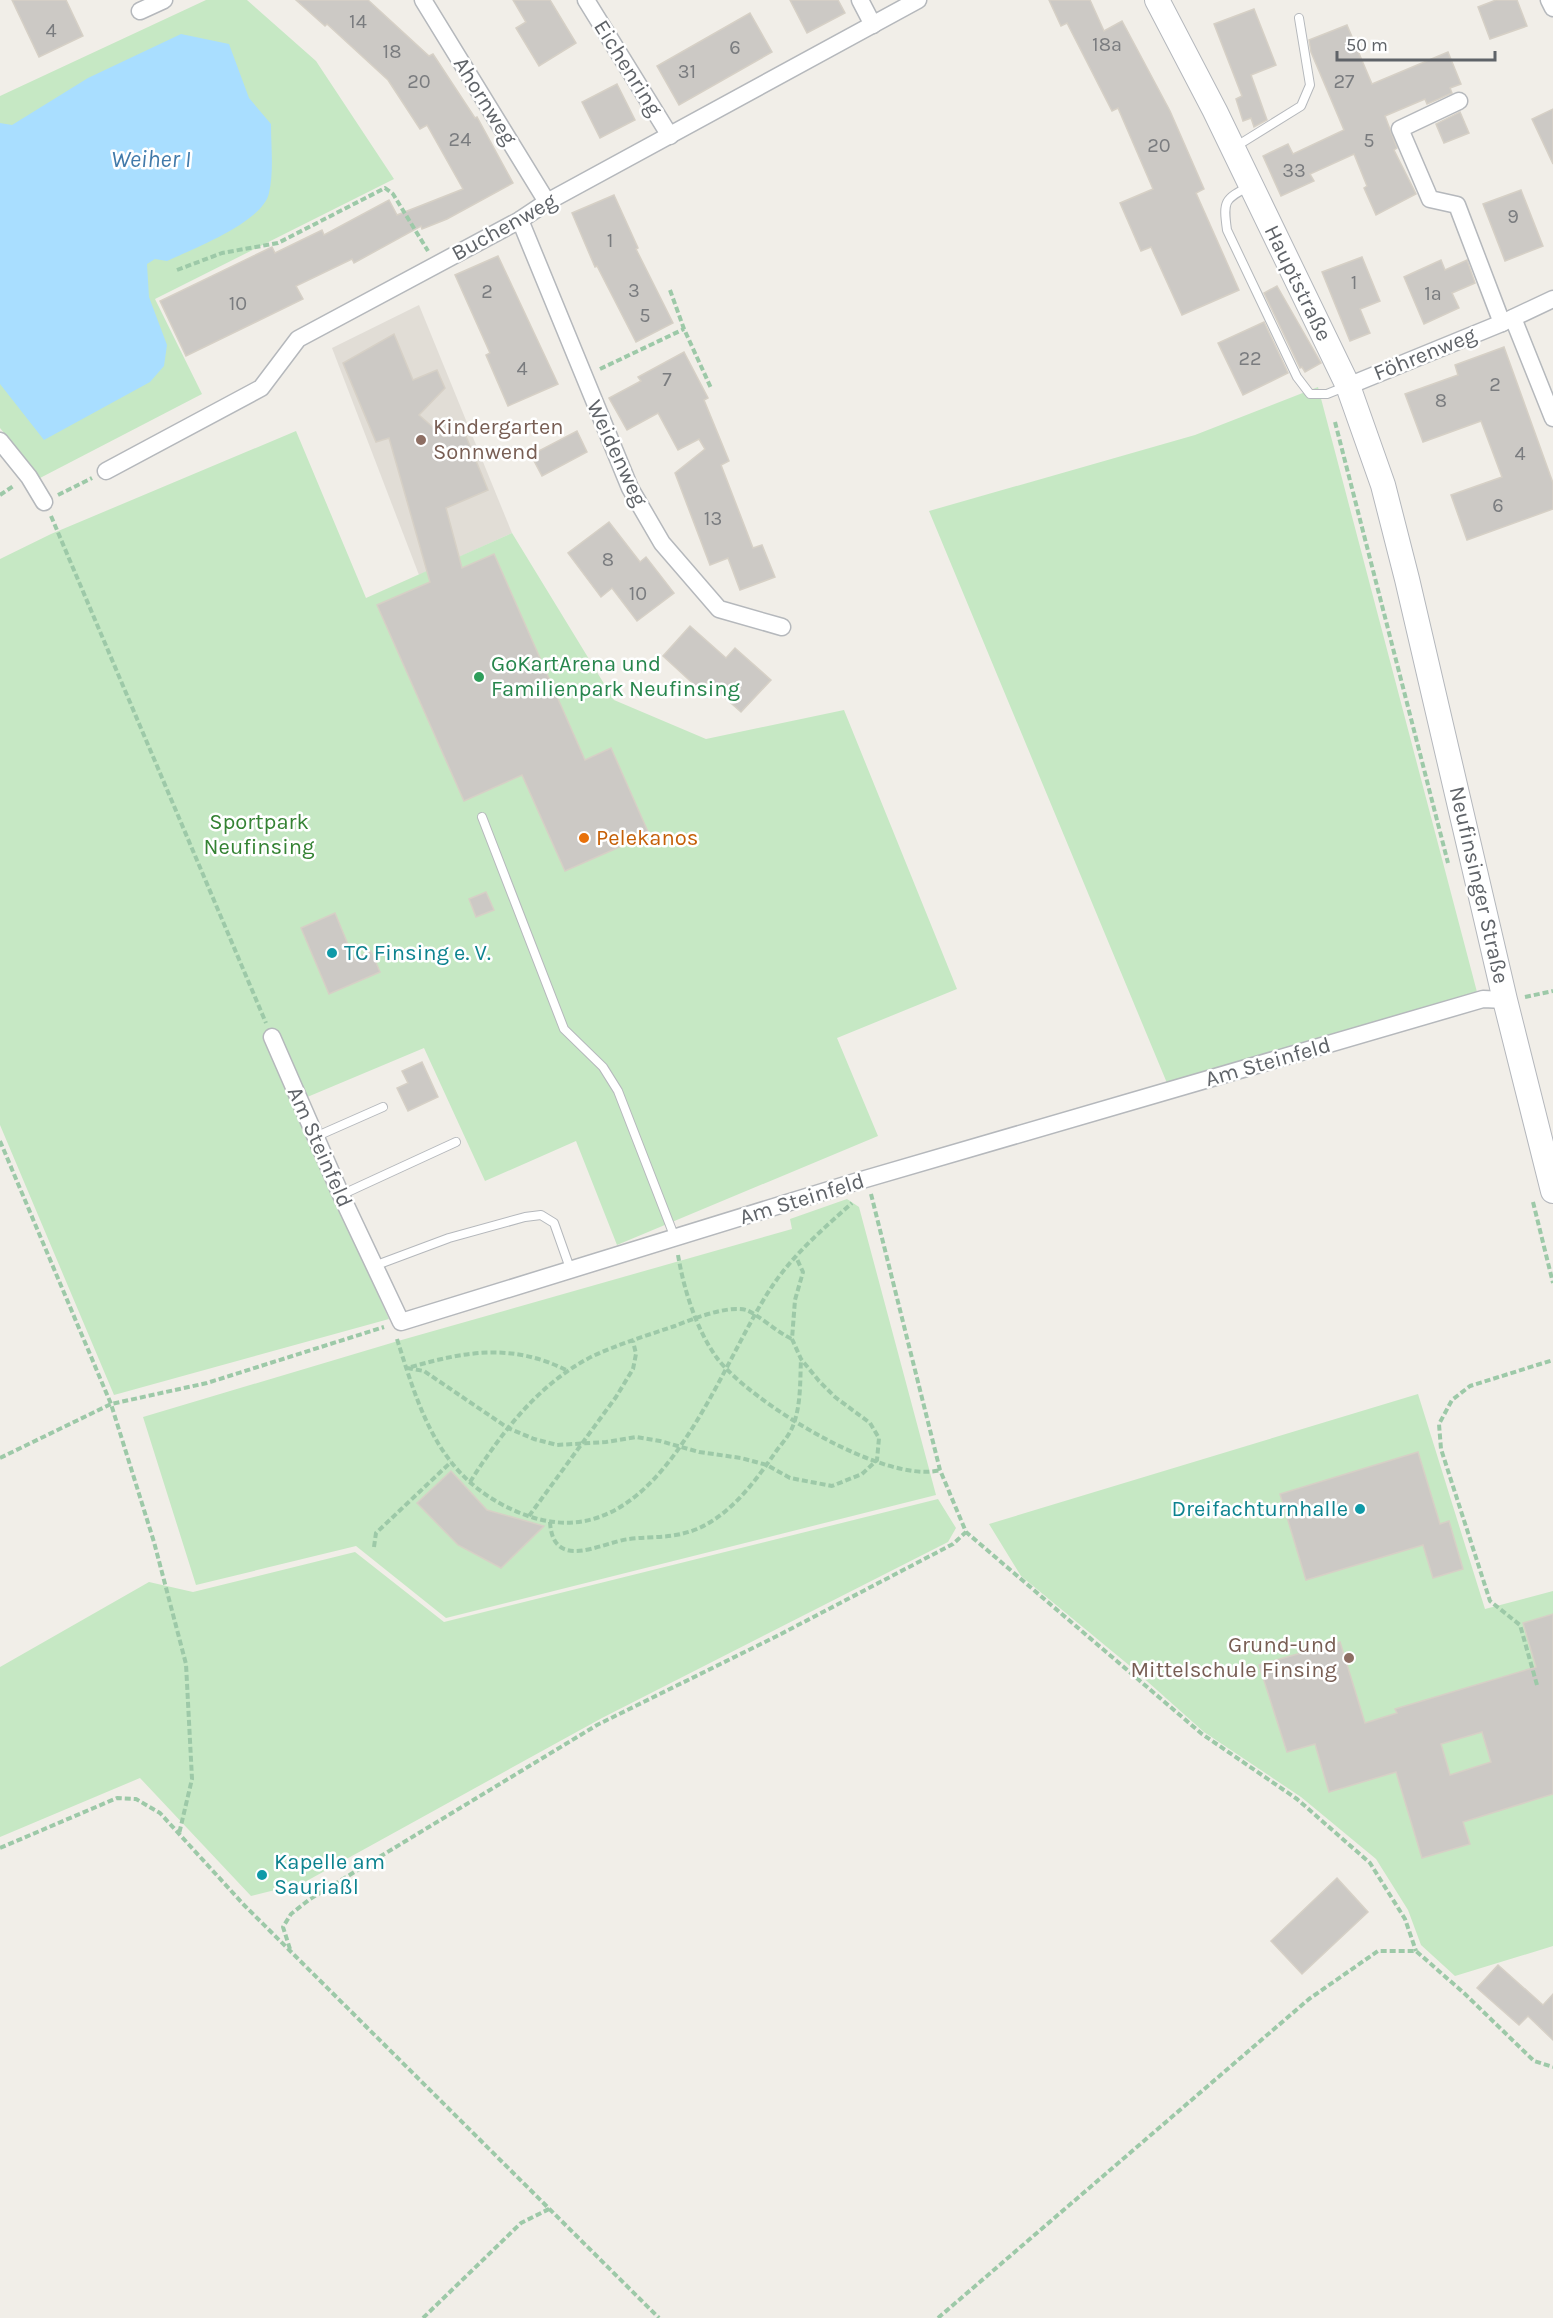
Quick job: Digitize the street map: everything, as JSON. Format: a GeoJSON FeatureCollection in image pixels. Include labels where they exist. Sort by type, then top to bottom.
{"type":"FeatureCollection","features":[{"type":"Feature","properties":{"kind":"street"},"geometry":{"type":"LineString","coordinates":[[140,11],[164,0]]}},
{"type":"Feature","properties":{"kind":"street","name":"Ahornweg"},"geometry":{"type":"LineString","coordinates":[[423,0],[547,202]]}},
{"type":"Feature","properties":{"kind":"street","name":"Eichenring"},"geometry":{"type":"LineString","coordinates":[[586,0],[670,136]]}},
{"type":"Feature","properties":{"kind":"street"},"geometry":{"type":"LineString","coordinates":[[860,0],[873,25]]}},
{"type":"Feature","properties":{"kind":"street","name":"Buchenweg"},"geometry":{"type":"LineString","coordinates":[[106,471],[261,388],[298,339],[520,220],[547,202],[918,0]]}},
{"type":"Feature","properties":{"kind":"street","name":"Hauptstraße"},"geometry":{"type":"LineString","coordinates":[[1157,0],[1348,386],[1383,485],[1407,579]]}},
{"type":"Feature","properties":{"kind":"street"},"geometry":{"type":"LineString","coordinates":[[1549,0],[1553,8]]}},
{"type":"Feature","properties":{"kind":"street","name":"Föhrenweg"},"geometry":{"type":"LineString","coordinates":[[1459,101],[1401,129],[1430,199],[1457,205],[1508,320]]}},
{"type":"Feature","properties":{"kind":"street","name":"Weidenweg"},"geometry":{"type":"LineString","coordinates":[[520,220],[630,488],[662,543],[719,609],[782,627]]}},
{"type":"Feature","properties":{"kind":"street","name":"Föhrenweg"},"geometry":{"type":"LineString","coordinates":[[1348,386],[1553,299]]}},
{"type":"Feature","properties":{"kind":"street"},"geometry":{"type":"LineString","coordinates":[[1508,320],[1553,418]]}},
{"type":"Feature","properties":{"kind":"street"},"geometry":{"type":"LineString","coordinates":[[0,441],[29,477],[44,502]]}},
{"type":"Feature","properties":{"kind":"street","name":"Neufinsinger Straße"},"geometry":{"type":"LineString","coordinates":[[1407,579],[1505,1000],[1542,1192]]}},
{"type":"Feature","properties":{"kind":"street","name":"Am Steinfeld"},"geometry":{"type":"LineString","coordinates":[[272,1037],[314,1137],[401,1322],[861,1180],[1483,999],[1505,1000]]}},
{"type":"Feature","properties":{"kind":"lane"},"geometry":{"type":"LineString","coordinates":[[1232,149],[1301,106],[1310,84],[1299,18]]}},
{"type":"Feature","properties":{"kind":"lane"},"geometry":{"type":"LineString","coordinates":[[1250,186],[1229,196],[1224,208],[1227,230],[1297,377],[1310,394],[1327,394],[1348,386]]}},
{"type":"Feature","properties":{"kind":"lane"},"geometry":{"type":"LineString","coordinates":[[482,817],[564,1029],[603,1067],[618,1091],[675,1239]]}},
{"type":"Feature","properties":{"kind":"lane"},"geometry":{"type":"LineString","coordinates":[[314,1137],[383,1107]]}},
{"type":"Feature","properties":{"kind":"lane"},"geometry":{"type":"LineString","coordinates":[[341,1196],[456,1142]]}},
{"type":"Feature","properties":{"kind":"lane"},"geometry":{"type":"LineString","coordinates":[[374,1266],[449,1238],[525,1217],[541,1215],[554,1223],[571,1271]]}},
{"type":"Feature","properties":{"kind":"path"},"geometry":{"type":"LineString","coordinates":[[177,270],[222,253],[278,243],[385,188],[393,194],[437,265]]}},
{"type":"Feature","properties":{"kind":"path"},"geometry":{"type":"LineString","coordinates":[[670,290],[684,329],[711,388]]}},
{"type":"Feature","properties":{"kind":"path"},"geometry":{"type":"LineString","coordinates":[[583,377],[684,329]]}},
{"type":"Feature","properties":{"kind":"path"},"geometry":{"type":"LineString","coordinates":[[1334,418],[1450,871]]}},
{"type":"Feature","properties":{"kind":"path"},"geometry":{"type":"LineString","coordinates":[[106,471],[44,502],[61,537],[272,1037]]}},
{"type":"Feature","properties":{"kind":"path"},"geometry":{"type":"LineString","coordinates":[[0,1141],[111,1404],[154,1542],[186,1664],[192,1779],[179,1834]]}},
{"type":"Feature","properties":{"kind":"path"},"geometry":{"type":"LineString","coordinates":[[401,1322],[395,1331],[416,1400],[451,1462],[470,1482],[497,1503],[529,1516],[550,1522],[594,1519],[622,1507],[646,1488],[668,1464],[714,1394],[726,1367],[774,1284],[796,1257],[853,1202],[861,1180]]}},
{"type":"Feature","properties":{"kind":"path"},"geometry":{"type":"LineString","coordinates":[[861,1180],[940,1470],[966,1532],[1202,1734],[1297,1799],[1370,1863],[1405,1919],[1416,1951],[1465,1994],[1534,2061],[1553,2067]]}},
{"type":"Feature","properties":{"kind":"path"},"geometry":{"type":"LineString","coordinates":[[1542,1192],[1553,1283]]}},
{"type":"Feature","properties":{"kind":"path"},"geometry":{"type":"LineString","coordinates":[[675,1239],[679,1263],[704,1337],[718,1359],[749,1389],[795,1421],[832,1442],[898,1469],[930,1473],[940,1470]]}},
{"type":"Feature","properties":{"kind":"path"},"geometry":{"type":"LineString","coordinates":[[407,1368],[424,1371],[508,1428],[534,1439],[557,1445],[636,1437],[699,1452],[741,1458],[767,1465],[790,1478],[832,1486],[862,1474],[877,1460],[879,1438],[870,1422],[835,1397],[801,1359],[792,1339],[795,1300],[802,1272],[796,1257]]}},
{"type":"Feature","properties":{"kind":"path"},"geometry":{"type":"LineString","coordinates":[[470,1482],[508,1428],[533,1400],[568,1371],[594,1356],[696,1318],[731,1309],[746,1310],[792,1339]]}},
{"type":"Feature","properties":{"kind":"path"},"geometry":{"type":"LineString","coordinates":[[0,1458],[111,1404],[207,1383],[401,1322]]}},
{"type":"Feature","properties":{"kind":"path"},"geometry":{"type":"LineString","coordinates":[[529,1516],[616,1397],[633,1369],[636,1354],[633,1341]]}},
{"type":"Feature","properties":{"kind":"path"},"geometry":{"type":"LineString","coordinates":[[407,1368],[471,1353],[500,1351],[532,1356],[568,1371]]}},
{"type":"Feature","properties":{"kind":"path"},"geometry":{"type":"LineString","coordinates":[[550,1522],[551,1535],[561,1548],[572,1552],[585,1551],[631,1539],[675,1536],[698,1528],[722,1512],[755,1482],[790,1433],[795,1421],[800,1393],[801,1359]]}},
{"type":"Feature","properties":{"kind":"path"},"geometry":{"type":"LineString","coordinates":[[1537,1685],[1520,1625],[1490,1601],[1441,1449],[1439,1424],[1452,1400],[1470,1386],[1553,1360]]}},
{"type":"Feature","properties":{"kind":"path"},"geometry":{"type":"LineString","coordinates":[[374,1547],[376,1533],[451,1462]]}},
{"type":"Feature","properties":{"kind":"path"},"geometry":{"type":"LineString","coordinates":[[290,1950],[283,1926],[291,1914],[320,1893],[597,1725],[779,1635],[923,1560],[953,1544],[966,1532]]}},
{"type":"Feature","properties":{"kind":"path"},"geometry":{"type":"LineString","coordinates":[[0,1848],[117,1798],[136,1799],[160,1813],[244,1905],[659,2318]]}},
{"type":"Feature","properties":{"kind":"path"},"geometry":{"type":"LineString","coordinates":[[938,2318],[1309,1999],[1378,1951],[1416,1951]]}},
{"type":"Feature","properties":{"kind":"path"},"geometry":{"type":"LineString","coordinates":[[423,2318],[521,2223],[551,2208]]}},
{"type":"Feature","properties":{"kind":"shaded area","name":"Kindergarten Sonnwend"},"geometry":{"type":"Polygon","coordinates":[[[419,305],[512,533],[419,575],[332,348],[419,305]]]}},
{"type":"Feature","properties":{"kind":"green space","name":"Weiher I"},"geometry":{"type":"Polygon","coordinates":[[[206,0],[247,0],[316,61],[394,179],[155,299],[202,394],[40,478],[0,428],[0,96],[206,0]]]}},
{"type":"Feature","properties":{"kind":"green space"},"geometry":{"type":"Polygon","coordinates":[[[1318,387],[1477,992],[1167,1083],[929,511],[1195,435],[1318,387]]]}},
{"type":"Feature","properties":{"kind":"green space","name":"Sportpark Neufinsing"},"geometry":{"type":"Polygon","coordinates":[[[296,431],[366,598],[512,533],[614,700],[706,739],[844,710],[957,989],[837,1038],[878,1136],[617,1245],[576,1141],[485,1181],[424,1048],[293,1103],[389,1319],[114,1395],[0,1125],[0,559],[51,534],[296,431]]]}},
{"type":"Feature","properties":{"kind":"green space"},"geometry":{"type":"Polygon","coordinates":[[[847,1199],[859,1207],[936,1495],[446,1618],[356,1546],[196,1585],[143,1417],[398,1341],[792,1229],[790,1219],[847,1199]]]}},
{"type":"Feature","properties":{"kind":"green space","name":"Grund-und Mittelschule Finsing"},"geometry":{"type":"Polygon","coordinates":[[[1418,1394],[1485,1609],[1553,1591],[1553,1946],[1455,1976],[1421,1945],[1408,1910],[1376,1859],[1301,1797],[1204,1732],[1130,1666],[1021,1576],[989,1524],[1418,1394]]]}},
{"type":"Feature","properties":{"kind":"green space"},"geometry":{"type":"Polygon","coordinates":[[[938,1499],[956,1528],[948,1542],[602,1718],[303,1883],[251,1896],[140,1778],[0,1837],[0,1667],[149,1582],[193,1592],[355,1552],[444,1622],[938,1499]]]}},
{"type":"Feature","properties":{"kind":"water","name":"Weiher I"},"geometry":{"type":"Polygon","coordinates":[[[181,34],[229,44],[249,98],[271,124],[272,168],[269,193],[264,204],[254,214],[226,233],[167,261],[155,259],[147,264],[149,297],[167,345],[164,366],[150,382],[44,440],[0,384],[0,123],[12,125],[88,78],[181,34]]]}},
{"type":"Feature","properties":{"kind":"building"},"geometry":{"type":"Polygon","coordinates":[[[12,0],[66,0],[83,36],[39,57],[12,0]]]}},
{"type":"Feature","properties":{"kind":"building"},"geometry":{"type":"Polygon","coordinates":[[[296,0],[368,0],[429,56],[433,54],[475,118],[477,117],[513,183],[447,219],[422,229],[421,226],[354,263],[352,259],[296,286],[303,299],[186,356],[160,301],[272,247],[275,253],[322,230],[324,235],[389,200],[397,215],[463,189],[427,125],[420,129],[388,80],[327,24],[325,26],[296,0]]]}},
{"type":"Feature","properties":{"kind":"building"},"geometry":{"type":"Polygon","coordinates":[[[513,0],[550,0],[576,43],[539,66],[516,28],[526,22],[513,0]]]}},
{"type":"Feature","properties":{"kind":"building"},"geometry":{"type":"Polygon","coordinates":[[[790,0],[838,0],[845,13],[807,33],[790,0]]]}},
{"type":"Feature","properties":{"kind":"building"},"geometry":{"type":"Polygon","coordinates":[[[1049,0],[1090,0],[1104,31],[1122,21],[1170,111],[1204,189],[1196,193],[1239,290],[1182,315],[1151,247],[1141,251],[1120,203],[1153,189],[1118,108],[1112,111],[1067,23],[1061,26],[1049,0]]]}},
{"type":"Feature","properties":{"kind":"building"},"geometry":{"type":"Polygon","coordinates":[[[1496,0],[1517,0],[1527,26],[1490,39],[1478,7],[1496,0]]]}},
{"type":"Feature","properties":{"kind":"building"},"geometry":{"type":"Polygon","coordinates":[[[1254,9],[1276,65],[1251,75],[1267,120],[1254,127],[1251,118],[1243,121],[1236,99],[1242,96],[1214,24],[1254,9]]]}},
{"type":"Feature","properties":{"kind":"building"},"geometry":{"type":"Polygon","coordinates":[[[750,13],[772,52],[679,105],[657,66],[750,13]]]}},
{"type":"Feature","properties":{"kind":"building"},"geometry":{"type":"Polygon","coordinates":[[[1347,25],[1372,84],[1448,52],[1461,84],[1450,88],[1452,93],[1427,104],[1425,99],[1385,116],[1397,148],[1394,150],[1416,194],[1376,215],[1364,188],[1367,186],[1354,154],[1310,174],[1314,181],[1281,196],[1263,156],[1288,144],[1293,154],[1344,130],[1311,52],[1309,40],[1347,25]]]}},
{"type":"Feature","properties":{"kind":"building"},"geometry":{"type":"Polygon","coordinates":[[[617,84],[635,120],[600,138],[582,102],[617,84]]]}},
{"type":"Feature","properties":{"kind":"building"},"geometry":{"type":"Polygon","coordinates":[[[1553,109],[1553,164],[1532,119],[1553,109]]]}},
{"type":"Feature","properties":{"kind":"building"},"geometry":{"type":"Polygon","coordinates":[[[1460,112],[1469,133],[1444,143],[1436,124],[1460,112]]]}},
{"type":"Feature","properties":{"kind":"building"},"geometry":{"type":"Polygon","coordinates":[[[1521,190],[1543,246],[1505,261],[1483,204],[1521,190]]]}},
{"type":"Feature","properties":{"kind":"building"},"geometry":{"type":"Polygon","coordinates":[[[614,195],[638,248],[636,249],[673,323],[636,342],[597,266],[595,267],[572,213],[614,195]]]}},
{"type":"Feature","properties":{"kind":"building"},"geometry":{"type":"Polygon","coordinates":[[[498,256],[558,384],[508,406],[486,355],[490,353],[455,275],[498,256]]]}},
{"type":"Feature","properties":{"kind":"building"},"geometry":{"type":"Polygon","coordinates":[[[1362,257],[1380,301],[1360,309],[1370,333],[1350,341],[1322,272],[1362,257]]]}},
{"type":"Feature","properties":{"kind":"building"},"geometry":{"type":"Polygon","coordinates":[[[1441,260],[1445,270],[1467,260],[1475,283],[1452,293],[1459,308],[1424,324],[1404,277],[1441,260]]]}},
{"type":"Feature","properties":{"kind":"building"},"geometry":{"type":"Polygon","coordinates":[[[1277,286],[1321,363],[1305,372],[1302,367],[1300,368],[1264,293],[1277,286]]]}},
{"type":"Feature","properties":{"kind":"building"},"geometry":{"type":"Polygon","coordinates":[[[1264,322],[1288,373],[1243,395],[1218,343],[1264,322]]]}},
{"type":"Feature","properties":{"kind":"building"},"geometry":{"type":"Polygon","coordinates":[[[394,334],[413,380],[437,370],[445,388],[419,415],[444,437],[463,429],[488,490],[446,508],[462,568],[494,554],[585,760],[611,748],[649,834],[565,871],[522,775],[464,801],[377,605],[430,582],[389,438],[376,442],[343,363],[394,334]]]}},
{"type":"Feature","properties":{"kind":"building"},"geometry":{"type":"Polygon","coordinates":[[[1504,347],[1553,483],[1553,509],[1467,540],[1451,495],[1502,477],[1481,421],[1423,442],[1405,394],[1458,375],[1455,365],[1504,347]]]}},
{"type":"Feature","properties":{"kind":"building"},"geometry":{"type":"Polygon","coordinates":[[[684,352],[708,398],[704,400],[729,461],[721,465],[753,548],[762,545],[775,577],[740,590],[728,558],[710,565],[675,473],[705,449],[699,439],[678,450],[658,413],[627,430],[609,398],[641,381],[638,377],[684,352]]]}},
{"type":"Feature","properties":{"kind":"building"},"geometry":{"type":"Polygon","coordinates":[[[577,431],[587,452],[542,476],[531,455],[577,431]]]}},
{"type":"Feature","properties":{"kind":"building"},"geometry":{"type":"Polygon","coordinates":[[[609,522],[640,562],[646,557],[674,593],[637,621],[612,588],[601,597],[568,553],[609,522]]]}},
{"type":"Feature","properties":{"kind":"building"},"geometry":{"type":"Polygon","coordinates":[[[690,626],[726,658],[735,648],[771,680],[741,712],[707,682],[700,690],[663,656],[690,626]]]}},
{"type":"Feature","properties":{"kind":"building"},"geometry":{"type":"Polygon","coordinates":[[[486,892],[494,910],[476,917],[469,899],[486,892]]]}},
{"type":"Feature","properties":{"kind":"building","name":"TC Finsing e. V."},"geometry":{"type":"Polygon","coordinates":[[[335,913],[354,959],[371,951],[380,972],[329,994],[301,928],[335,913]]]}},
{"type":"Feature","properties":{"kind":"building"},"geometry":{"type":"Polygon","coordinates":[[[422,1062],[438,1097],[408,1111],[397,1088],[408,1083],[402,1071],[422,1062]]]}},
{"type":"Feature","properties":{"kind":"building","name":"Dreifachturnhalle"},"geometry":{"type":"Polygon","coordinates":[[[1418,1452],[1440,1524],[1449,1521],[1463,1569],[1433,1578],[1423,1545],[1306,1580],[1280,1494],[1418,1452]]]}},
{"type":"Feature","properties":{"kind":"building"},"geometry":{"type":"Polygon","coordinates":[[[451,1471],[487,1510],[544,1526],[501,1568],[458,1545],[417,1503],[451,1471]]]}},
{"type":"Feature","properties":{"kind":"building"},"geometry":{"type":"Polygon","coordinates":[[[1553,1614],[1553,1794],[1463,1822],[1470,1844],[1422,1858],[1396,1772],[1329,1792],[1315,1744],[1287,1752],[1259,1665],[1340,1642],[1365,1723],[1397,1713],[1395,1709],[1536,1667],[1523,1623],[1553,1614]],[[1482,1732],[1441,1744],[1450,1775],[1491,1762],[1482,1732]]]}},
{"type":"Feature","properties":{"kind":"building"},"geometry":{"type":"Polygon","coordinates":[[[1337,1878],[1368,1912],[1302,1974],[1271,1941],[1337,1878]]]}},
{"type":"Feature","properties":{"kind":"building"},"geometry":{"type":"Polygon","coordinates":[[[1498,1965],[1543,2005],[1553,1994],[1553,2040],[1528,2016],[1519,2025],[1477,1988],[1498,1965]]]}},
{"type":"Feature","properties":{"kind":"place","name":"Kindergarten Sonnwend"},"geometry":{"type":"Point","coordinates":[421,440]}},
{"type":"Feature","properties":{"kind":"place","name":"GoKartArena und Familienpark Neufinsing"},"geometry":{"type":"Point","coordinates":[479,677]}},
{"type":"Feature","properties":{"kind":"place","name":"Pelekanos"},"geometry":{"type":"Point","coordinates":[584,838]}},
{"type":"Feature","properties":{"kind":"place","name":"TC Finsing e. V."},"geometry":{"type":"Point","coordinates":[332,953]}},
{"type":"Feature","properties":{"kind":"place","name":"Dreifachturnhalle"},"geometry":{"type":"Point","coordinates":[1360,1509]}},
{"type":"Feature","properties":{"kind":"place","name":"Grund-und Mittelschule Finsing"},"geometry":{"type":"Point","coordinates":[1349,1658]}},
{"type":"Feature","properties":{"kind":"place","name":"Kapelle am Sauriaßl"},"geometry":{"type":"Point","coordinates":[262,1875]}}]}
